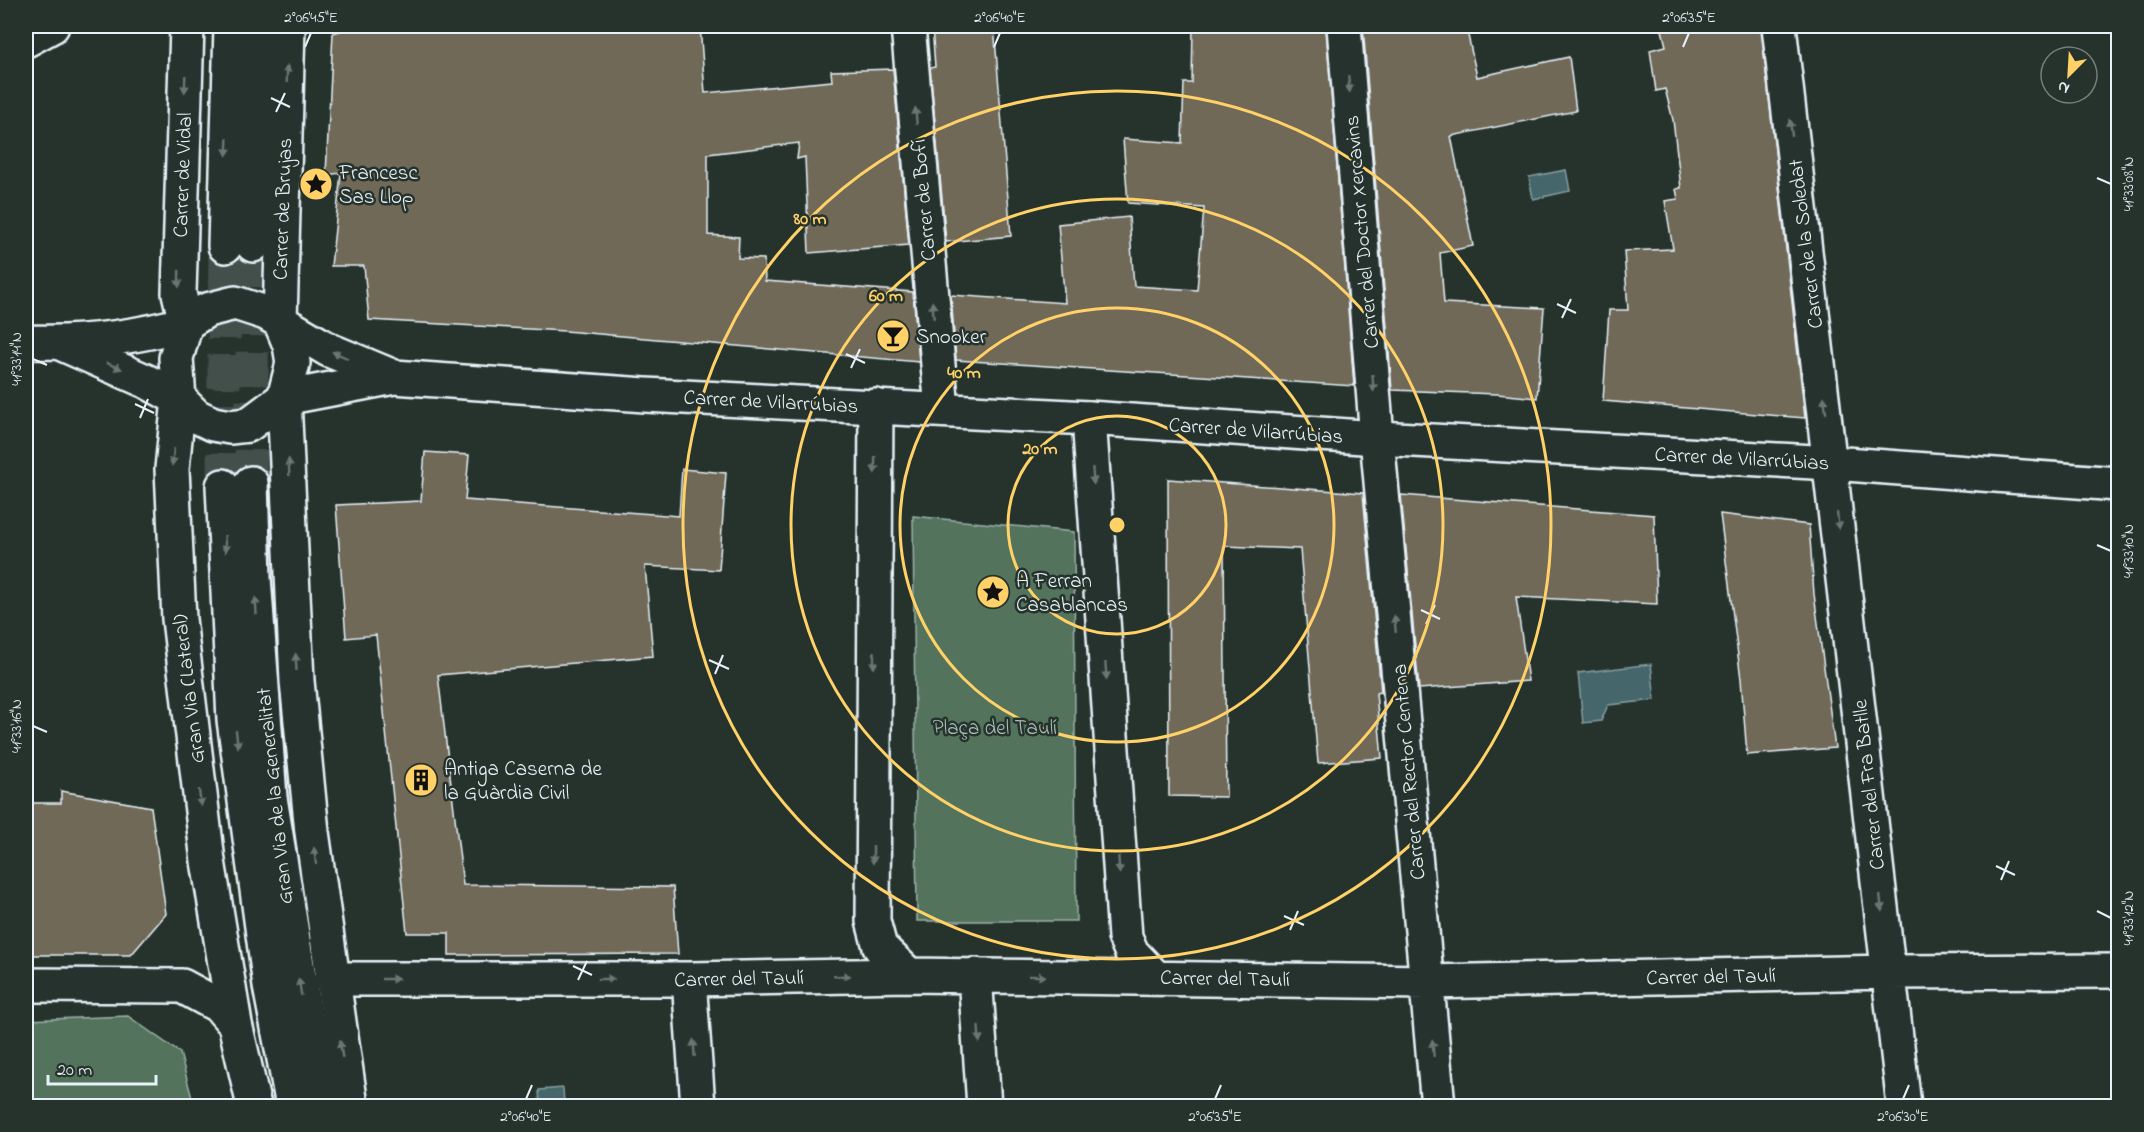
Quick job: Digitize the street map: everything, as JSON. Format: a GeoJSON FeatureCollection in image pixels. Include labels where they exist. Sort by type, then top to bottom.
{"type":"FeatureCollection","features":[{"type":"Feature","properties":{"kind":"street"},"geometry":{"type":"LineString","coordinates":[[26,40],[52,26]]}},
{"type":"Feature","properties":{"kind":"street","name":"Carrer de Vidal"},"geometry":{"type":"LineString","coordinates":[[186,324],[179,293],[187,26]]}},
{"type":"Feature","properties":{"kind":"street"},"geometry":{"type":"LineString","coordinates":[[231,26],[239,246],[259,26]]}},
{"type":"Feature","properties":{"kind":"street","name":"Carrer de Brujas"},"geometry":{"type":"LineString","coordinates":[[280,321],[288,26]]}},
{"type":"Feature","properties":{"kind":"street","name":"Carrer de Bofí"},"geometry":{"type":"LineString","coordinates":[[908,26],[942,410]]}},
{"type":"Feature","properties":{"kind":"street","name":"Carrer del Doctor Xercavins"},"geometry":{"type":"LineString","coordinates":[[1344,26],[1377,438]]}},
{"type":"Feature","properties":{"kind":"street","name":"Carrer de la Soledat"},"geometry":{"type":"LineString","coordinates":[[1779,26],[1832,463]]}},
{"type":"Feature","properties":{"kind":"street"},"geometry":{"type":"LineString","coordinates":[[26,342],[60,343],[134,337],[186,324],[207,310],[235,303],[266,313],[280,321],[290,345],[293,363],[284,398],[297,681],[312,832],[331,979],[351,1107]]}},
{"type":"Feature","properties":{"kind":"street","name":"Carrer de Vilarrúbias"},"geometry":{"type":"LineString","coordinates":[[280,321],[329,350],[394,377]]}},
{"type":"Feature","properties":{"kind":"street"},"geometry":{"type":"LineString","coordinates":[[179,399],[176,358],[186,324]]}},
{"type":"Feature","properties":{"kind":"street"},"geometry":{"type":"LineString","coordinates":[[60,343],[134,375],[179,399],[196,416],[213,424],[230,427],[248,425],[284,398]]}},
{"type":"Feature","properties":{"kind":"street","name":"Carrer de Vilarrúbias"},"geometry":{"type":"LineString","coordinates":[[284,398],[394,377],[645,395],[1089,418],[1377,438],[1832,463],[2118,484]]}},
{"type":"Feature","properties":{"kind":"street","name":"Gran Via (Lateral)"},"geometry":{"type":"LineString","coordinates":[[179,399],[172,469],[179,619],[208,861],[235,1024],[254,1107]]}},
{"type":"Feature","properties":{"kind":"street"},"geometry":{"type":"LineString","coordinates":[[876,406],[873,921],[880,947],[909,975]]}},
{"type":"Feature","properties":{"kind":"street"},"geometry":{"type":"LineString","coordinates":[[1089,418],[1125,937],[1132,953],[1155,977]]}},
{"type":"Feature","properties":{"kind":"street","name":"Carrer del Rector Centena"},"geometry":{"type":"LineString","coordinates":[[1377,438],[1438,1107]]}},
{"type":"Feature","properties":{"kind":"street","name":"Carrer del Fra Batlle"},"geometry":{"type":"LineString","coordinates":[[1832,463],[1904,1107]]}},
{"type":"Feature","properties":{"kind":"street","name":"Gran Via de la Generalitat"},"geometry":{"type":"LineString","coordinates":[[293,1107],[270,986],[234,720],[237,484],[254,578],[270,798],[320,1107]]}},
{"type":"Feature","properties":{"kind":"street"},"geometry":{"type":"LineString","coordinates":[[182,986],[208,957],[219,925]]}},
{"type":"Feature","properties":{"kind":"street","name":"Carrer del Taulí"},"geometry":{"type":"LineString","coordinates":[[331,979],[689,980],[975,975],[1427,982],[1889,972],[2118,971]]}},
{"type":"Feature","properties":{"kind":"street"},"geometry":{"type":"LineString","coordinates":[[975,975],[984,1107]]}},
{"type":"Feature","properties":{"kind":"street"},"geometry":{"type":"LineString","coordinates":[[689,980],[698,1107]]}},
{"type":"Feature","properties":{"kind":"street"},"geometry":{"type":"LineString","coordinates":[[26,985],[182,986],[219,1006],[235,1024]]}},
{"type":"Feature","properties":{"kind":"green space","name":"Plaça del Taulí"},"geometry":{"type":"Polygon","coordinates":[[[913,516],[1074,532],[1076,921],[917,921],[913,516]]]}},
{"type":"Feature","properties":{"kind":"green space"},"geometry":{"type":"Polygon","coordinates":[[[128,1016],[180,1053],[194,1106],[26,1106],[26,1020],[128,1016]]]}},
{"type":"Feature","properties":{"kind":"water"},"geometry":{"type":"Polygon","coordinates":[[[1566,170],[1570,191],[1533,199],[1529,177],[1566,170]]]}},
{"type":"Feature","properties":{"kind":"water"},"geometry":{"type":"Polygon","coordinates":[[[1651,664],[1655,700],[1608,705],[1601,721],[1583,723],[1578,673],[1651,664]]]}},
{"type":"Feature","properties":{"kind":"water"},"geometry":{"type":"Polygon","coordinates":[[[563,1088],[564,1106],[540,1106],[539,1090],[563,1088]]]}},
{"type":"Feature","properties":{"kind":"building"},"geometry":{"type":"Polygon","coordinates":[[[356,26],[700,26],[705,93],[832,81],[831,71],[893,69],[909,245],[809,253],[805,157],[797,159],[799,143],[708,154],[708,235],[739,237],[738,258],[764,259],[765,281],[913,292],[919,362],[565,331],[369,320],[364,266],[331,266],[341,173],[326,175],[333,33],[356,26]]]}},
{"type":"Feature","properties":{"kind":"building"},"geometry":{"type":"Polygon","coordinates":[[[932,26],[994,26],[1011,236],[946,242],[930,68],[935,67],[932,26]]]}},
{"type":"Feature","properties":{"kind":"building"},"geometry":{"type":"Polygon","coordinates":[[[1193,26],[1326,26],[1354,386],[956,360],[951,295],[1065,303],[1058,224],[1129,217],[1134,286],[1197,290],[1204,208],[1128,203],[1123,139],[1182,143],[1184,83],[1192,83],[1193,26]]]}},
{"type":"Feature","properties":{"kind":"building"},"geometry":{"type":"Polygon","coordinates":[[[1363,26],[1466,26],[1477,77],[1569,57],[1576,111],[1451,136],[1473,246],[1440,253],[1444,303],[1544,308],[1537,398],[1392,390],[1363,26]]]}},
{"type":"Feature","properties":{"kind":"building"},"geometry":{"type":"Polygon","coordinates":[[[1661,26],[1761,26],[1805,418],[1603,401],[1609,310],[1628,310],[1624,251],[1673,249],[1665,201],[1678,199],[1676,189],[1681,188],[1673,120],[1665,89],[1656,91],[1650,50],[1666,46],[1661,26]]]}},
{"type":"Feature","properties":{"kind":"building","name":"Antiga Caserna de la Guàrdia Civil"},"geometry":{"type":"Polygon","coordinates":[[[425,452],[469,455],[465,500],[679,516],[682,469],[726,473],[719,570],[645,566],[653,656],[438,675],[463,885],[673,887],[678,954],[449,955],[449,933],[407,933],[376,635],[346,638],[336,505],[421,501],[425,452]]]}},
{"type":"Feature","properties":{"kind":"building"},"geometry":{"type":"Polygon","coordinates":[[[1168,479],[1363,493],[1381,692],[1376,693],[1382,758],[1318,763],[1300,549],[1224,546],[1226,797],[1169,796],[1168,479]]]}},
{"type":"Feature","properties":{"kind":"building"},"geometry":{"type":"Polygon","coordinates":[[[1401,495],[1654,515],[1657,604],[1516,597],[1528,681],[1419,689],[1401,495]]]}},
{"type":"Feature","properties":{"kind":"building"},"geometry":{"type":"Polygon","coordinates":[[[1720,514],[1809,525],[1814,594],[1835,748],[1747,755],[1741,679],[1720,514]]]}},
{"type":"Feature","properties":{"kind":"building"},"geometry":{"type":"Polygon","coordinates":[[[61,791],[151,807],[166,914],[131,955],[26,955],[26,803],[61,803],[61,791]]]}},
{"type":"Feature","properties":{"kind":"tunnel"},"geometry":{"type":"LineString","coordinates":[[251,483],[253,245]]}},
{"type":"Feature","properties":{"kind":"tunnel"},"geometry":{"type":"LineString","coordinates":[[223,486],[225,246]]}},
{"type":"Feature","properties":{"kind":"place","name":"Francesc Sas Llop"},"geometry":{"type":"Point","coordinates":[316,184]}},
{"type":"Feature","properties":{"kind":"place","name":"Snooker"},"geometry":{"type":"Point","coordinates":[893,336]}},
{"type":"Feature","properties":{"kind":"place","name":"A Ferran Casablancas"},"geometry":{"type":"Point","coordinates":[993,592]}},
{"type":"Feature","properties":{"kind":"place","name":"Antiga Caserna de la Guàrdia Civil"},"geometry":{"type":"Point","coordinates":[421,780]}}]}
